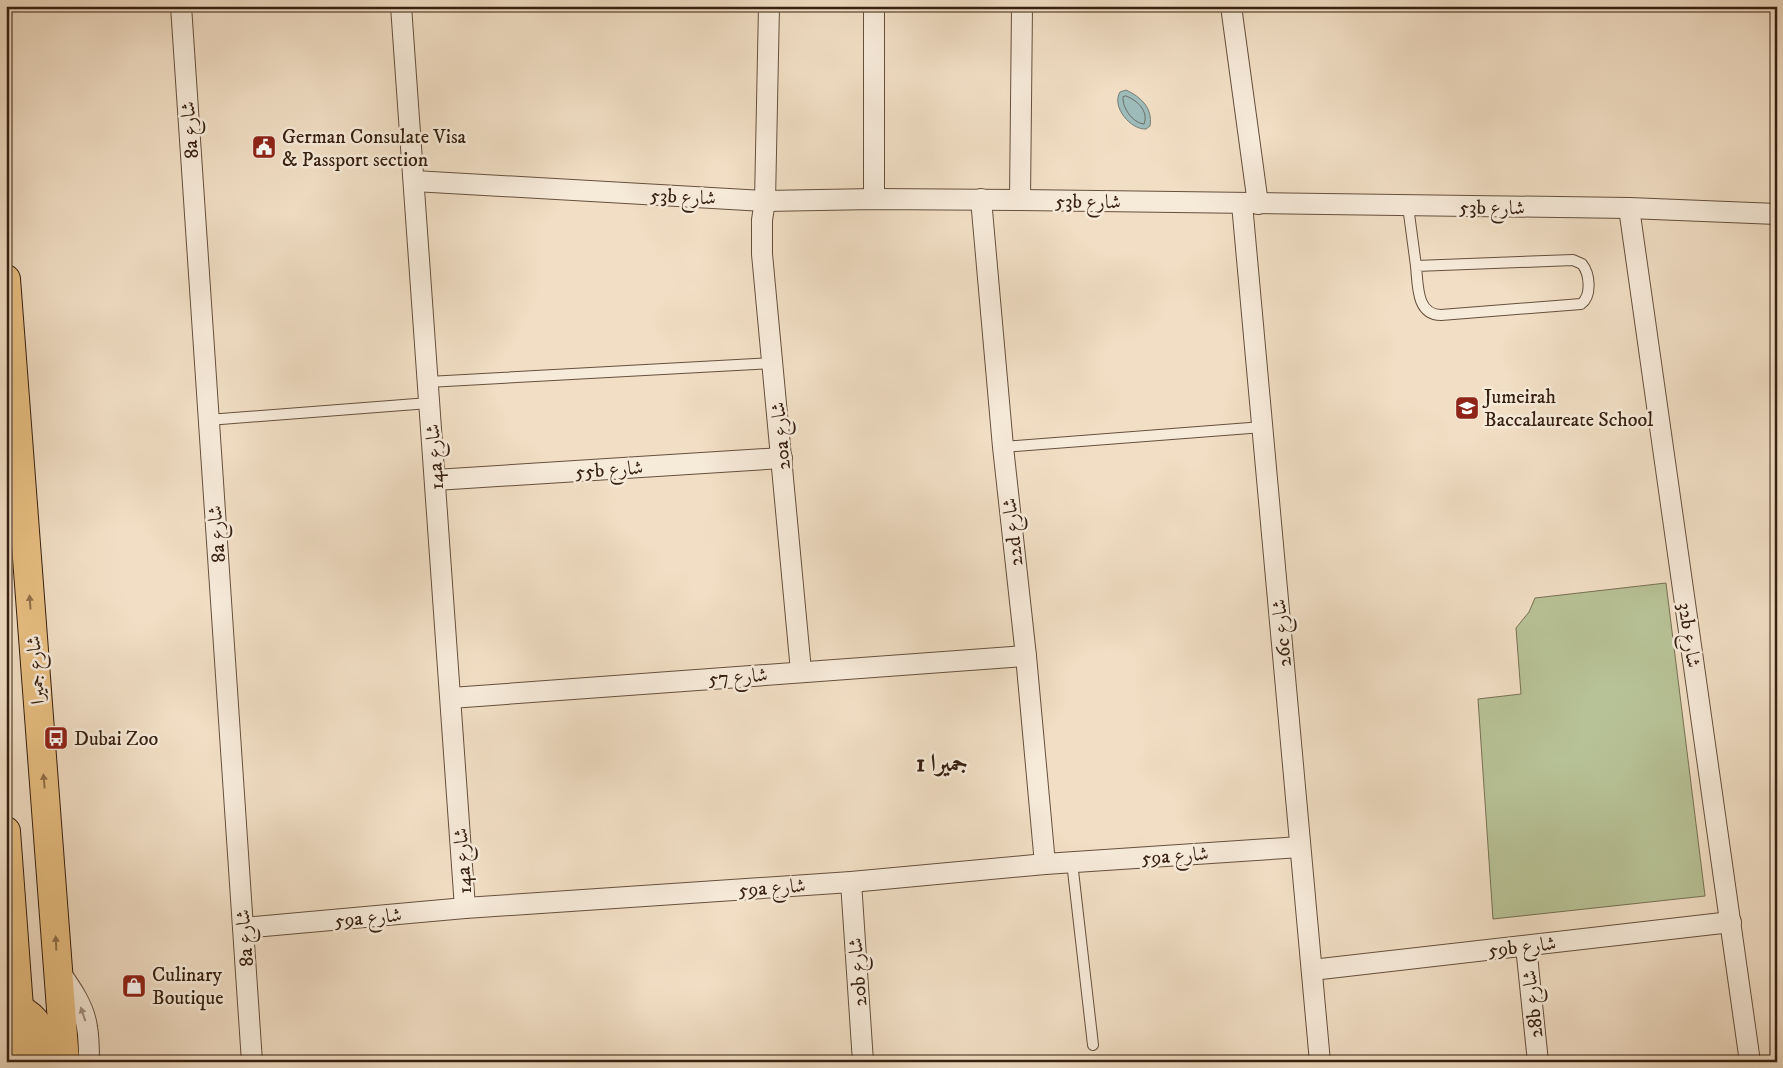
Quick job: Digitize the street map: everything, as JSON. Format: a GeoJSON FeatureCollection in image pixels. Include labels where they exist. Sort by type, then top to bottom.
{"type":"FeatureCollection","features":[{"type":"Feature","properties":{"kind":"main road","name":"شارع جميرا"},"geometry":{"type":"LineString","coordinates":[[6,279],[65,1062]]}},
{"type":"Feature","properties":{"kind":"main road"},"geometry":{"type":"LineString","coordinates":[[6,831],[23,1062]]}},
{"type":"Feature","properties":{"kind":"main road"},"geometry":{"type":"LineString","coordinates":[[19,1009],[29,1013],[36,1020],[40,1030],[43,1062]]}},
{"type":"Feature","properties":{"kind":"street","name":"8a شارع"},"geometry":{"type":"LineString","coordinates":[[181,6],[252,1062]]}},
{"type":"Feature","properties":{"kind":"street","name":"14a شارع"},"geometry":{"type":"LineString","coordinates":[[401,6],[465,908]]}},
{"type":"Feature","properties":{"kind":"street","name":"20a شارع"},"geometry":{"type":"LineString","coordinates":[[769,6],[765,201],[762,220],[762,254],[802,672]]}},
{"type":"Feature","properties":{"kind":"street"},"geometry":{"type":"LineString","coordinates":[[874,6],[874,199]]}},
{"type":"Feature","properties":{"kind":"street"},"geometry":{"type":"LineString","coordinates":[[1020,200],[1022,6]]}},
{"type":"Feature","properties":{"kind":"street","name":"26c شارع"},"geometry":{"type":"LineString","coordinates":[[1232,6],[1250,204],[1262,426],[1320,1062]]}},
{"type":"Feature","properties":{"kind":"street","name":"53b شارع"},"geometry":{"type":"LineString","coordinates":[[414,181],[765,201],[981,199],[1630,208],[1772,212]]}},
{"type":"Feature","properties":{"kind":"street","name":"22d شارع"},"geometry":{"type":"LineString","coordinates":[[981,199],[1003,447],[1026,656],[1045,864]]}},
{"type":"Feature","properties":{"kind":"street","name":"32b شارع"},"geometry":{"type":"LineString","coordinates":[[1630,208],[1750,1062]]}},
{"type":"Feature","properties":{"kind":"street","name":"55b شارع"},"geometry":{"type":"LineString","coordinates":[[436,480],[782,458]]}},
{"type":"Feature","properties":{"kind":"street","name":"شارع 57"},"geometry":{"type":"LineString","coordinates":[[451,698],[1026,656]]}},
{"type":"Feature","properties":{"kind":"street","name":"59a شارع"},"geometry":{"type":"LineString","coordinates":[[243,928],[465,908],[851,882],[1045,864],[1300,847]]}},
{"type":"Feature","properties":{"kind":"street","name":"20b شارع"},"geometry":{"type":"LineString","coordinates":[[851,882],[863,1062]]}},
{"type":"Feature","properties":{"kind":"street","name":"59b شارع"},"geometry":{"type":"LineString","coordinates":[[1312,970],[1731,922]]}},
{"type":"Feature","properties":{"kind":"street","name":"28b شارع"},"geometry":{"type":"LineString","coordinates":[[1526,946],[1538,1062]]}},
{"type":"Feature","properties":{"kind":"street"},"geometry":{"type":"LineString","coordinates":[[58,970],[76,998],[84,1016],[87,1026],[89,1062]]}},
{"type":"Feature","properties":{"kind":"lane"},"geometry":{"type":"LineString","coordinates":[[1408,206],[1416,266],[1422,304],[1429,313],[1435,315],[1577,305],[1585,302],[1588,294],[1586,268],[1573,260],[1416,266]]}},
{"type":"Feature","properties":{"kind":"lane"},"geometry":{"type":"LineString","coordinates":[[428,382],[773,363]]}},
{"type":"Feature","properties":{"kind":"lane"},"geometry":{"type":"LineString","coordinates":[[208,420],[429,403]]}},
{"type":"Feature","properties":{"kind":"lane"},"geometry":{"type":"LineString","coordinates":[[1003,447],[1262,426]]}},
{"type":"Feature","properties":{"kind":"lane"},"geometry":{"type":"LineString","coordinates":[[1072,862],[1093,1045]]}},
{"type":"Feature","properties":{"kind":"green space"},"geometry":{"type":"Polygon","coordinates":[[[1666,583],[1705,896],[1493,919],[1478,699],[1521,694],[1516,628],[1529,612],[1535,598],[1666,583]]]}},
{"type":"Feature","properties":{"kind":"water"},"geometry":{"type":"Polygon","coordinates":[[[1126,90],[1141,100],[1148,109],[1150,126],[1146,129],[1134,126],[1120,111],[1118,98],[1120,92],[1126,90]]]}},
{"type":"Feature","properties":{"kind":"place","name":"German Consulate Visa & Passport section"},"geometry":{"type":"Point","coordinates":[264,147]}},
{"type":"Feature","properties":{"kind":"place","name":"Jumeirah Baccalaureate School"},"geometry":{"type":"Point","coordinates":[1467,408]}},
{"type":"Feature","properties":{"kind":"place","name":"Dubai Zoo"},"geometry":{"type":"Point","coordinates":[56,738]}},
{"type":"Feature","properties":{"kind":"place","name":"Culinary Boutique"},"geometry":{"type":"Point","coordinates":[134,986]}},
{"type":"Feature","properties":{"kind":"district","name":"جميرا 1"},"geometry":{"type":"Point","coordinates":[942,762]}}]}
